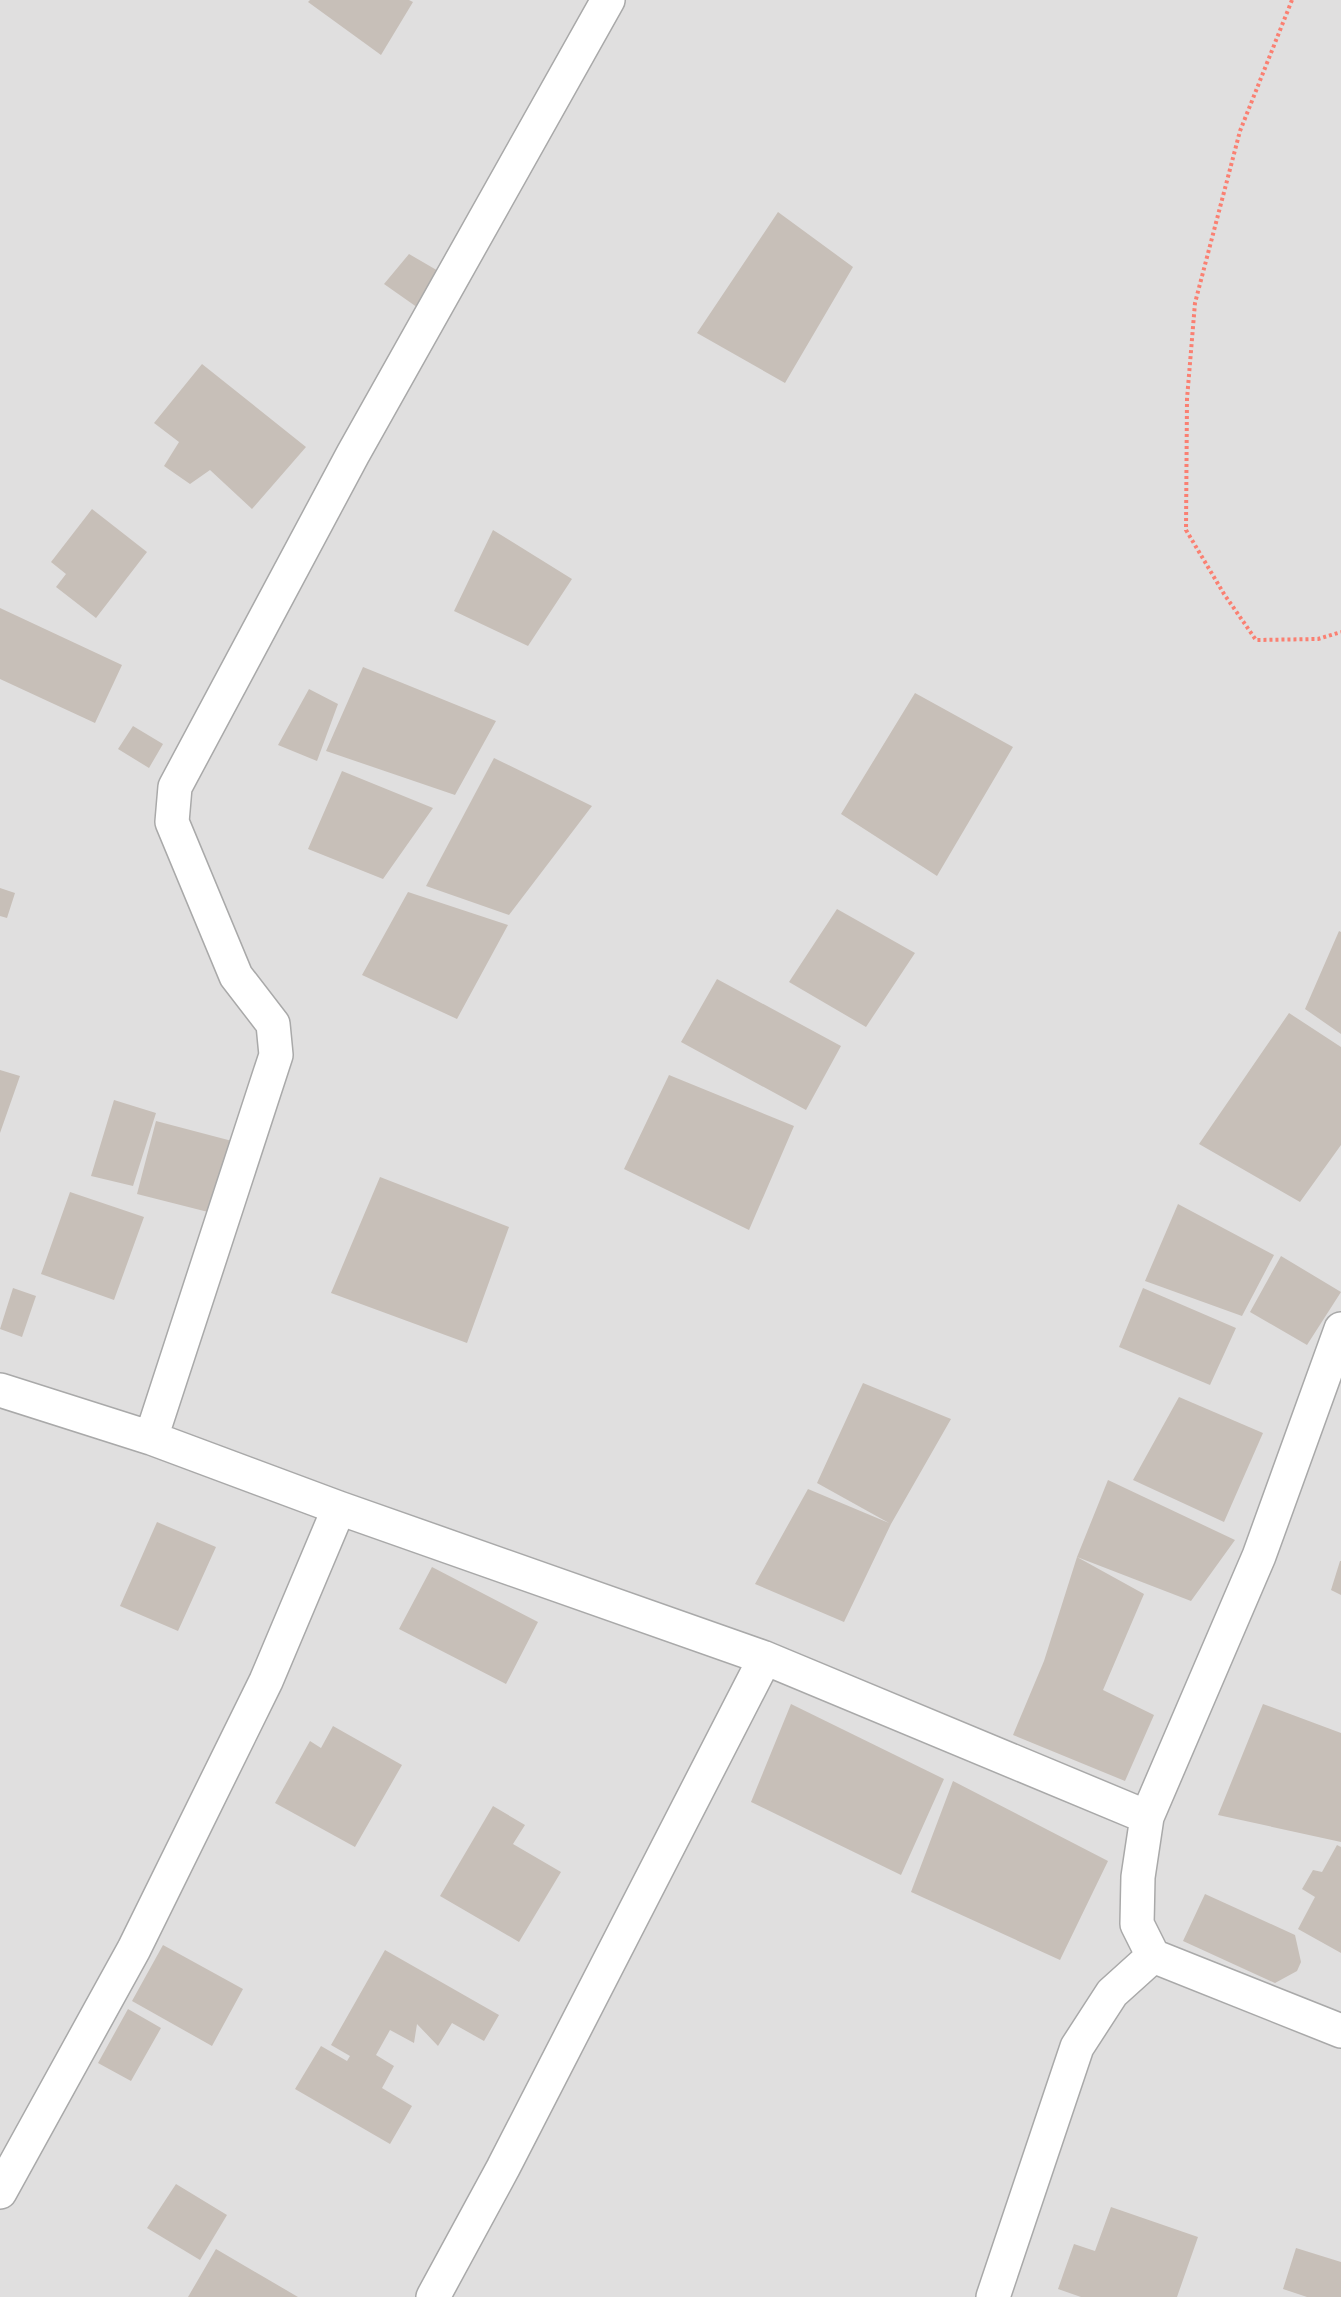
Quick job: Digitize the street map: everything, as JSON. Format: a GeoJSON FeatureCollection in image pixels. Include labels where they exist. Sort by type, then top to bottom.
{"type":"FeatureCollection","features":[{"type":"Feature","properties":{"kind":"street"},"geometry":{"type":"LineString","coordinates":[[151,1438],[276,1055],[273,1024],[236,976],[172,822],[175,787],[353,454],[608,0]]}},
{"type":"Feature","properties":{"kind":"street"},"geometry":{"type":"LineString","coordinates":[[1341,1329],[1259,1556],[1147,1818],[1138,1877],[1137,1924],[1153,1956],[1341,2031]]}},
{"type":"Feature","properties":{"kind":"street"},"geometry":{"type":"LineString","coordinates":[[0,1390],[151,1438],[339,1508],[765,1658],[1147,1818]]}},
{"type":"Feature","properties":{"kind":"street"},"geometry":{"type":"LineString","coordinates":[[0,2192],[134,1949],[266,1681],[339,1508]]}},
{"type":"Feature","properties":{"kind":"street"},"geometry":{"type":"LineString","coordinates":[[433,2297],[508,2158],[765,1658]]}},
{"type":"Feature","properties":{"kind":"street"},"geometry":{"type":"LineString","coordinates":[[993,2297],[1077,2047],[1112,1993],[1153,1956]]}},
{"type":"Feature","properties":{"kind":"path"},"geometry":{"type":"LineString","coordinates":[[1292,0],[1240,131],[1195,303],[1187,399],[1186,530],[1224,594],[1256,640],[1318,639],[1341,632]]}},
{"type":"Feature","properties":{"kind":"shaded area"},"geometry":{"type":"Polygon","coordinates":[[[0,0],[1341,0],[1341,2297],[0,2297],[0,0]]]}},
{"type":"Feature","properties":{"kind":"building"},"geometry":{"type":"Polygon","coordinates":[[[310,0],[409,0],[413,2],[381,55],[308,2],[310,0]]]}},
{"type":"Feature","properties":{"kind":"building"},"geometry":{"type":"Polygon","coordinates":[[[778,212],[853,267],[785,383],[697,333],[778,212]]]}},
{"type":"Feature","properties":{"kind":"building"},"geometry":{"type":"Polygon","coordinates":[[[409,254],[452,279],[431,317],[384,284],[409,254]]]}},
{"type":"Feature","properties":{"kind":"building"},"geometry":{"type":"Polygon","coordinates":[[[202,364],[306,447],[252,509],[210,470],[190,484],[164,466],[179,442],[154,423],[202,364]]]}},
{"type":"Feature","properties":{"kind":"building"},"geometry":{"type":"Polygon","coordinates":[[[92,509],[147,552],[96,618],[56,587],[66,574],[51,562],[92,509]]]}},
{"type":"Feature","properties":{"kind":"building"},"geometry":{"type":"Polygon","coordinates":[[[493,530],[572,579],[528,646],[454,611],[493,530]]]}},
{"type":"Feature","properties":{"kind":"building"},"geometry":{"type":"Polygon","coordinates":[[[0,608],[122,665],[95,723],[0,679],[0,608]]]}},
{"type":"Feature","properties":{"kind":"building"},"geometry":{"type":"Polygon","coordinates":[[[363,667],[496,721],[455,795],[326,751],[363,667]]]}},
{"type":"Feature","properties":{"kind":"building"},"geometry":{"type":"Polygon","coordinates":[[[309,689],[338,704],[317,761],[278,745],[309,689]]]}},
{"type":"Feature","properties":{"kind":"building"},"geometry":{"type":"Polygon","coordinates":[[[915,693],[1013,747],[937,876],[841,814],[915,693]]]}},
{"type":"Feature","properties":{"kind":"building"},"geometry":{"type":"Polygon","coordinates":[[[133,726],[163,744],[149,768],[118,749],[133,726]]]}},
{"type":"Feature","properties":{"kind":"building"},"geometry":{"type":"Polygon","coordinates":[[[494,758],[592,806],[509,915],[426,886],[494,758]]]}},
{"type":"Feature","properties":{"kind":"building"},"geometry":{"type":"Polygon","coordinates":[[[342,771],[433,808],[383,879],[308,849],[342,771]]]}},
{"type":"Feature","properties":{"kind":"building"},"geometry":{"type":"Polygon","coordinates":[[[0,888],[15,893],[7,918],[0,916],[0,888]]]}},
{"type":"Feature","properties":{"kind":"building"},"geometry":{"type":"Polygon","coordinates":[[[408,892],[508,925],[457,1019],[362,975],[408,892]]]}},
{"type":"Feature","properties":{"kind":"building"},"geometry":{"type":"Polygon","coordinates":[[[837,909],[915,953],[866,1027],[789,982],[837,909]]]}},
{"type":"Feature","properties":{"kind":"building"},"geometry":{"type":"Polygon","coordinates":[[[1339,931],[1341,932],[1341,1034],[1305,1009],[1339,931]]]}},
{"type":"Feature","properties":{"kind":"building"},"geometry":{"type":"Polygon","coordinates":[[[717,979],[841,1046],[806,1110],[681,1042],[717,979]]]}},
{"type":"Feature","properties":{"kind":"building"},"geometry":{"type":"Polygon","coordinates":[[[1289,1013],[1341,1047],[1341,1145],[1300,1202],[1199,1144],[1289,1013]]]}},
{"type":"Feature","properties":{"kind":"building"},"geometry":{"type":"Polygon","coordinates":[[[0,1070],[20,1076],[0,1133],[0,1070]]]}},
{"type":"Feature","properties":{"kind":"building"},"geometry":{"type":"Polygon","coordinates":[[[669,1075],[794,1126],[749,1230],[624,1169],[669,1075]]]}},
{"type":"Feature","properties":{"kind":"building"},"geometry":{"type":"Polygon","coordinates":[[[114,1100],[156,1113],[133,1186],[91,1176],[114,1100]]]}},
{"type":"Feature","properties":{"kind":"building"},"geometry":{"type":"Polygon","coordinates":[[[156,1121],[232,1141],[212,1213],[137,1194],[156,1121]]]}},
{"type":"Feature","properties":{"kind":"building"},"geometry":{"type":"Polygon","coordinates":[[[380,1177],[509,1227],[467,1343],[331,1293],[380,1177]]]}},
{"type":"Feature","properties":{"kind":"building"},"geometry":{"type":"Polygon","coordinates":[[[70,1192],[144,1217],[114,1300],[41,1274],[70,1192]]]}},
{"type":"Feature","properties":{"kind":"building"},"geometry":{"type":"Polygon","coordinates":[[[1178,1204],[1274,1255],[1242,1316],[1145,1281],[1178,1204]]]}},
{"type":"Feature","properties":{"kind":"building"},"geometry":{"type":"Polygon","coordinates":[[[1281,1256],[1341,1292],[1307,1345],[1250,1312],[1281,1256]]]}},
{"type":"Feature","properties":{"kind":"building"},"geometry":{"type":"Polygon","coordinates":[[[13,1288],[36,1296],[22,1337],[0,1329],[13,1288]]]}},
{"type":"Feature","properties":{"kind":"building"},"geometry":{"type":"Polygon","coordinates":[[[1143,1288],[1236,1328],[1210,1385],[1119,1347],[1143,1288]]]}},
{"type":"Feature","properties":{"kind":"building"},"geometry":{"type":"Polygon","coordinates":[[[863,1383],[951,1419],[891,1524],[844,1622],[755,1584],[808,1489],[889,1523],[817,1483],[863,1383]]]}},
{"type":"Feature","properties":{"kind":"building"},"geometry":{"type":"Polygon","coordinates":[[[1179,1397],[1263,1433],[1224,1522],[1133,1480],[1179,1397]]]}},
{"type":"Feature","properties":{"kind":"building"},"geometry":{"type":"Polygon","coordinates":[[[1108,1480],[1235,1540],[1191,1601],[1077,1557],[1108,1480]]]}},
{"type":"Feature","properties":{"kind":"building"},"geometry":{"type":"Polygon","coordinates":[[[157,1522],[216,1547],[178,1631],[120,1606],[157,1522]]]}},
{"type":"Feature","properties":{"kind":"building"},"geometry":{"type":"Polygon","coordinates":[[[1077,1557],[1144,1594],[1103,1690],[1154,1715],[1125,1781],[1013,1735],[1044,1661],[1077,1557]]]}},
{"type":"Feature","properties":{"kind":"building"},"geometry":{"type":"Polygon","coordinates":[[[1341,1561],[1341,1595],[1331,1590],[1341,1561]]]}},
{"type":"Feature","properties":{"kind":"building"},"geometry":{"type":"Polygon","coordinates":[[[432,1567],[538,1622],[506,1684],[399,1629],[432,1567]]]}},
{"type":"Feature","properties":{"kind":"building"},"geometry":{"type":"Polygon","coordinates":[[[791,1704],[944,1779],[901,1875],[751,1802],[791,1704]]]}},
{"type":"Feature","properties":{"kind":"building"},"geometry":{"type":"Polygon","coordinates":[[[1263,1704],[1341,1733],[1341,1842],[1218,1815],[1263,1704]]]}},
{"type":"Feature","properties":{"kind":"building"},"geometry":{"type":"Polygon","coordinates":[[[333,1726],[402,1765],[355,1847],[275,1803],[310,1741],[321,1748],[333,1726]]]}},
{"type":"Feature","properties":{"kind":"building"},"geometry":{"type":"Polygon","coordinates":[[[953,1781],[1108,1861],[1060,1960],[911,1892],[953,1781]]]}},
{"type":"Feature","properties":{"kind":"building"},"geometry":{"type":"Polygon","coordinates":[[[493,1806],[525,1825],[513,1844],[561,1872],[519,1942],[440,1896],[493,1806]]]}},
{"type":"Feature","properties":{"kind":"building"},"geometry":{"type":"Polygon","coordinates":[[[1337,1845],[1341,1847],[1341,1953],[1298,1929],[1315,1897],[1302,1889],[1313,1870],[1322,1872],[1337,1845]]]}},
{"type":"Feature","properties":{"kind":"building"},"geometry":{"type":"Polygon","coordinates":[[[1205,1894],[1295,1935],[1301,1962],[1297,1971],[1275,1983],[1183,1941],[1205,1894]]]}},
{"type":"Feature","properties":{"kind":"building"},"geometry":{"type":"Polygon","coordinates":[[[163,1945],[243,1989],[212,2046],[132,2001],[163,1945]]]}},
{"type":"Feature","properties":{"kind":"building"},"geometry":{"type":"Polygon","coordinates":[[[385,1950],[499,2015],[484,2041],[452,2023],[438,2046],[417,2024],[414,2043],[390,2030],[376,2055],[394,2066],[382,2088],[412,2106],[390,2144],[295,2089],[321,2046],[347,2061],[350,2056],[331,2045],[385,1950]]]}},
{"type":"Feature","properties":{"kind":"building"},"geometry":{"type":"Polygon","coordinates":[[[128,2009],[161,2028],[131,2081],[98,2063],[128,2009]]]}},
{"type":"Feature","properties":{"kind":"building"},"geometry":{"type":"Polygon","coordinates":[[[176,2184],[227,2215],[200,2260],[147,2228],[176,2184]]]}},
{"type":"Feature","properties":{"kind":"building"},"geometry":{"type":"Polygon","coordinates":[[[1111,2207],[1198,2237],[1177,2297],[1081,2297],[1058,2289],[1074,2244],[1095,2251],[1111,2207]]]}},
{"type":"Feature","properties":{"kind":"building"},"geometry":{"type":"Polygon","coordinates":[[[1296,2248],[1341,2262],[1341,2297],[1307,2297],[1283,2289],[1296,2248]]]}},
{"type":"Feature","properties":{"kind":"building"},"geometry":{"type":"Polygon","coordinates":[[[216,2249],[298,2297],[188,2297],[216,2249]]]}}]}
